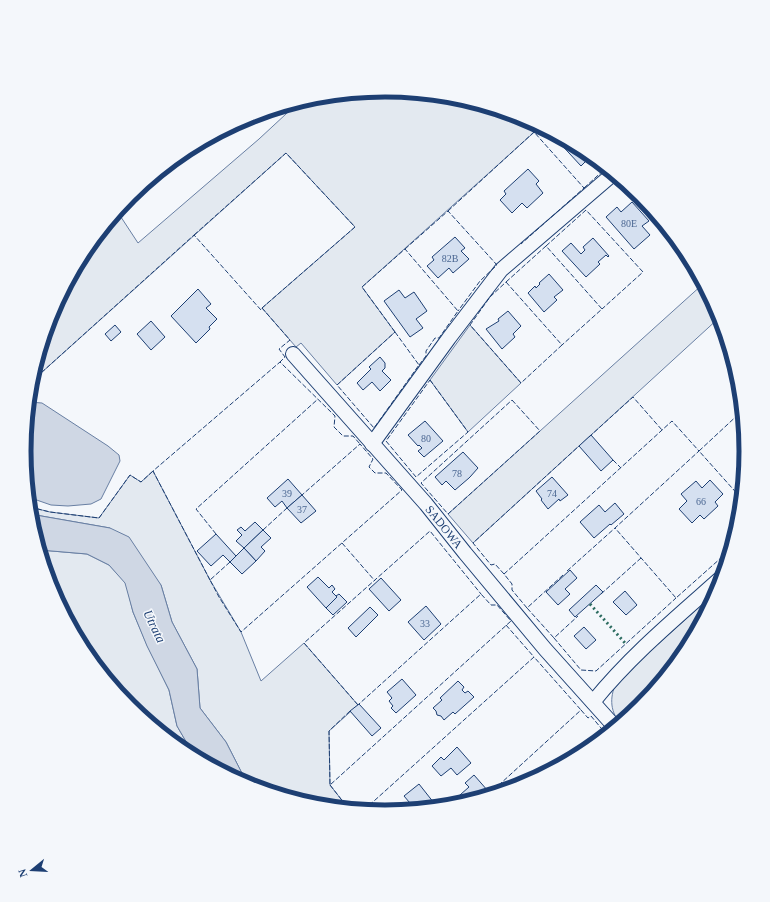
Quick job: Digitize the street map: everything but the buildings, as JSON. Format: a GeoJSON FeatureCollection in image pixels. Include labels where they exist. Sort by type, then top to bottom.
{"type":"FeatureCollection","features":[{"type":"Feature","properties":{"kind":"street"},"geometry":{"type":"LineString","coordinates":[[372,444],[449,338],[501,270],[609,177]]}},
{"type":"Feature","properties":{"kind":"street","name":"SADOWA"},"geometry":{"type":"LineString","coordinates":[[293,354],[426,504],[545,648],[611,723]]}},
{"type":"Feature","properties":{"kind":"street"},"geometry":{"type":"LineString","coordinates":[[593,702],[638,652],[712,586]]}},
{"type":"Feature","properties":{"kind":"shaded area"},"geometry":{"type":"Polygon","coordinates":[[[385,97],[431,100],[477,109],[499,116],[535,131],[362,287],[395,332],[337,385],[301,343],[296,347],[262,308],[355,227],[286,153],[40,374],[43,359],[58,316],[78,274],[104,235],[119,218],[121,216],[138,243],[259,139],[291,110],[339,100],[385,97]]]}},
{"type":"Feature","properties":{"kind":"shaded area"},"geometry":{"type":"Polygon","coordinates":[[[699,288],[714,322],[473,543],[448,514],[699,288]]]}},
{"type":"Feature","properties":{"kind":"shaded area"},"geometry":{"type":"Polygon","coordinates":[[[470,325],[521,383],[468,432],[430,380],[470,325]]]}},
{"type":"Feature","properties":{"kind":"shaded area"},"geometry":{"type":"Polygon","coordinates":[[[153,471],[210,580],[241,632],[261,681],[304,643],[358,705],[329,731],[330,785],[344,802],[293,793],[243,775],[226,742],[200,708],[197,669],[172,622],[161,585],[110,528],[37,515],[36,508],[50,512],[99,518],[130,475],[141,482],[153,471]]]}},
{"type":"Feature","properties":{"kind":"shaded area"},"geometry":{"type":"Polygon","coordinates":[[[45,550],[87,554],[109,565],[126,583],[133,612],[169,690],[177,726],[188,745],[169,732],[152,717],[104,667],[78,628],[58,586],[45,550]]]}},
{"type":"Feature","properties":{"kind":"shaded area"},"geometry":{"type":"Polygon","coordinates":[[[705,602],[692,628],[666,667],[635,701],[616,718],[612,708],[612,697],[617,681],[705,602]]]}},
{"type":"Feature","properties":{"kind":"water"},"geometry":{"type":"Polygon","coordinates":[[[34,402],[42,403],[108,446],[119,455],[120,461],[101,499],[91,504],[68,506],[51,505],[34,499],[34,497],[31,451],[34,402]]]}},
{"type":"Feature","properties":{"kind":"water","name":"Utrata"},"geometry":{"type":"Polygon","coordinates":[[[37,515],[110,528],[129,537],[161,585],[172,622],[197,669],[200,708],[226,742],[243,775],[208,758],[188,745],[177,726],[169,690],[147,646],[133,612],[125,583],[109,565],[87,554],[45,550],[37,515]]]}},
{"type":"Feature","properties":{"kind":"hedge"},"geometry":{"type":"LineString","coordinates":[[590,604],[626,644]]}},
{"type":"Feature","properties":{"kind":"fence"},"geometry":{"type":"LineString","coordinates":[[448,211],[534,132],[584,188],[521,244]]}},
{"type":"Feature","properties":{"kind":"fence"},"geometry":{"type":"LineString","coordinates":[[194,235],[286,153],[355,227],[262,308]]}},
{"type":"Feature","properties":{"kind":"fence"},"geometry":{"type":"LineString","coordinates":[[584,188],[602,171]]}},
{"type":"Feature","properties":{"kind":"fence"},"geometry":{"type":"LineString","coordinates":[[546,246],[586,210],[643,272],[602,309]]}},
{"type":"Feature","properties":{"kind":"fence"},"geometry":{"type":"LineString","coordinates":[[405,249],[448,211],[497,265],[480,281],[458,311]]}},
{"type":"Feature","properties":{"kind":"fence"},"geometry":{"type":"LineString","coordinates":[[40,374],[194,235],[290,340],[279,349],[285,357],[280,362]]}},
{"type":"Feature","properties":{"kind":"fence"},"geometry":{"type":"LineString","coordinates":[[506,282],[546,246],[602,309],[562,345]]}},
{"type":"Feature","properties":{"kind":"fence"},"geometry":{"type":"LineString","coordinates":[[395,332],[362,287],[405,249],[458,311],[439,338],[435,338],[426,351],[426,356],[419,365]]}},
{"type":"Feature","properties":{"kind":"fence"},"geometry":{"type":"LineString","coordinates":[[506,282],[562,345],[521,383],[470,325],[490,297],[506,282]]}},
{"type":"Feature","properties":{"kind":"fence"},"geometry":{"type":"LineString","coordinates":[[395,332],[419,365],[374,428],[337,385],[395,332]]}},
{"type":"Feature","properties":{"kind":"fence"},"geometry":{"type":"LineString","coordinates":[[210,580],[153,471],[280,362],[335,416],[334,427],[343,436],[353,436],[360,444]]}},
{"type":"Feature","properties":{"kind":"fence"},"geometry":{"type":"LineString","coordinates":[[430,380],[468,432],[416,477],[386,441],[430,380]]}},
{"type":"Feature","properties":{"kind":"fence"},"geometry":{"type":"LineString","coordinates":[[589,437],[633,397],[662,430]]}},
{"type":"Feature","properties":{"kind":"fence"},"geometry":{"type":"LineString","coordinates":[[216,534],[196,509],[318,399]]}},
{"type":"Feature","properties":{"kind":"fence"},"geometry":{"type":"LineString","coordinates":[[512,400],[540,431],[448,514],[421,483],[512,400]]}},
{"type":"Feature","properties":{"kind":"fence"},"geometry":{"type":"LineString","coordinates":[[736,493],[699,451],[737,416]]}},
{"type":"Feature","properties":{"kind":"fence"},"geometry":{"type":"LineString","coordinates":[[527,608],[512,590],[512,584],[504,574],[672,421],[699,451],[615,528],[676,598],[723,556]]}},
{"type":"Feature","properties":{"kind":"fence"},"geometry":{"type":"LineString","coordinates":[[230,562],[210,580],[241,632],[402,490],[386,473],[375,473],[369,467],[373,459],[360,444],[302,495]]}},
{"type":"Feature","properties":{"kind":"fence"},"geometry":{"type":"LineString","coordinates":[[504,574],[495,564],[491,565],[473,543],[580,445]]}},
{"type":"Feature","properties":{"kind":"fence"},"geometry":{"type":"LineString","coordinates":[[613,460],[621,468]]}},
{"type":"Feature","properties":{"kind":"fence"},"geometry":{"type":"LineString","coordinates":[[36,508],[50,512],[99,518],[130,475],[141,482],[153,471]]}},
{"type":"Feature","properties":{"kind":"fence"},"geometry":{"type":"LineString","coordinates":[[263,530],[287,508]]}},
{"type":"Feature","properties":{"kind":"fence"},"geometry":{"type":"LineString","coordinates":[[567,571],[615,528]]}},
{"type":"Feature","properties":{"kind":"fence"},"geometry":{"type":"LineString","coordinates":[[358,705],[304,643],[430,531],[481,594]]}},
{"type":"Feature","properties":{"kind":"fence"},"geometry":{"type":"LineString","coordinates":[[342,543],[375,581]]}},
{"type":"Feature","properties":{"kind":"fence"},"geometry":{"type":"LineString","coordinates":[[601,594],[641,558]]}},
{"type":"Feature","properties":{"kind":"fence"},"geometry":{"type":"LineString","coordinates":[[563,575],[527,608],[554,638],[578,616]]}},
{"type":"Feature","properties":{"kind":"fence"},"geometry":{"type":"LineString","coordinates":[[350,711],[329,731],[330,785],[511,621],[497,605],[491,605],[481,594],[359,704]]}},
{"type":"Feature","properties":{"kind":"fence"},"geometry":{"type":"LineString","coordinates":[[554,638],[581,670],[596,671],[676,598]]}},
{"type":"Feature","properties":{"kind":"fence"},"geometry":{"type":"LineString","coordinates":[[506,625],[534,657]]}},
{"type":"Feature","properties":{"kind":"fence"},"geometry":{"type":"LineString","coordinates":[[370,804],[534,657],[581,710]]}},
{"type":"Feature","properties":{"kind":"fence"},"geometry":{"type":"LineString","coordinates":[[497,787],[581,710],[588,718],[591,716],[603,730]]}},
{"type":"Feature","properties":{"kind":"fence"},"geometry":{"type":"LineString","coordinates":[[330,785],[344,802]]}}]}
